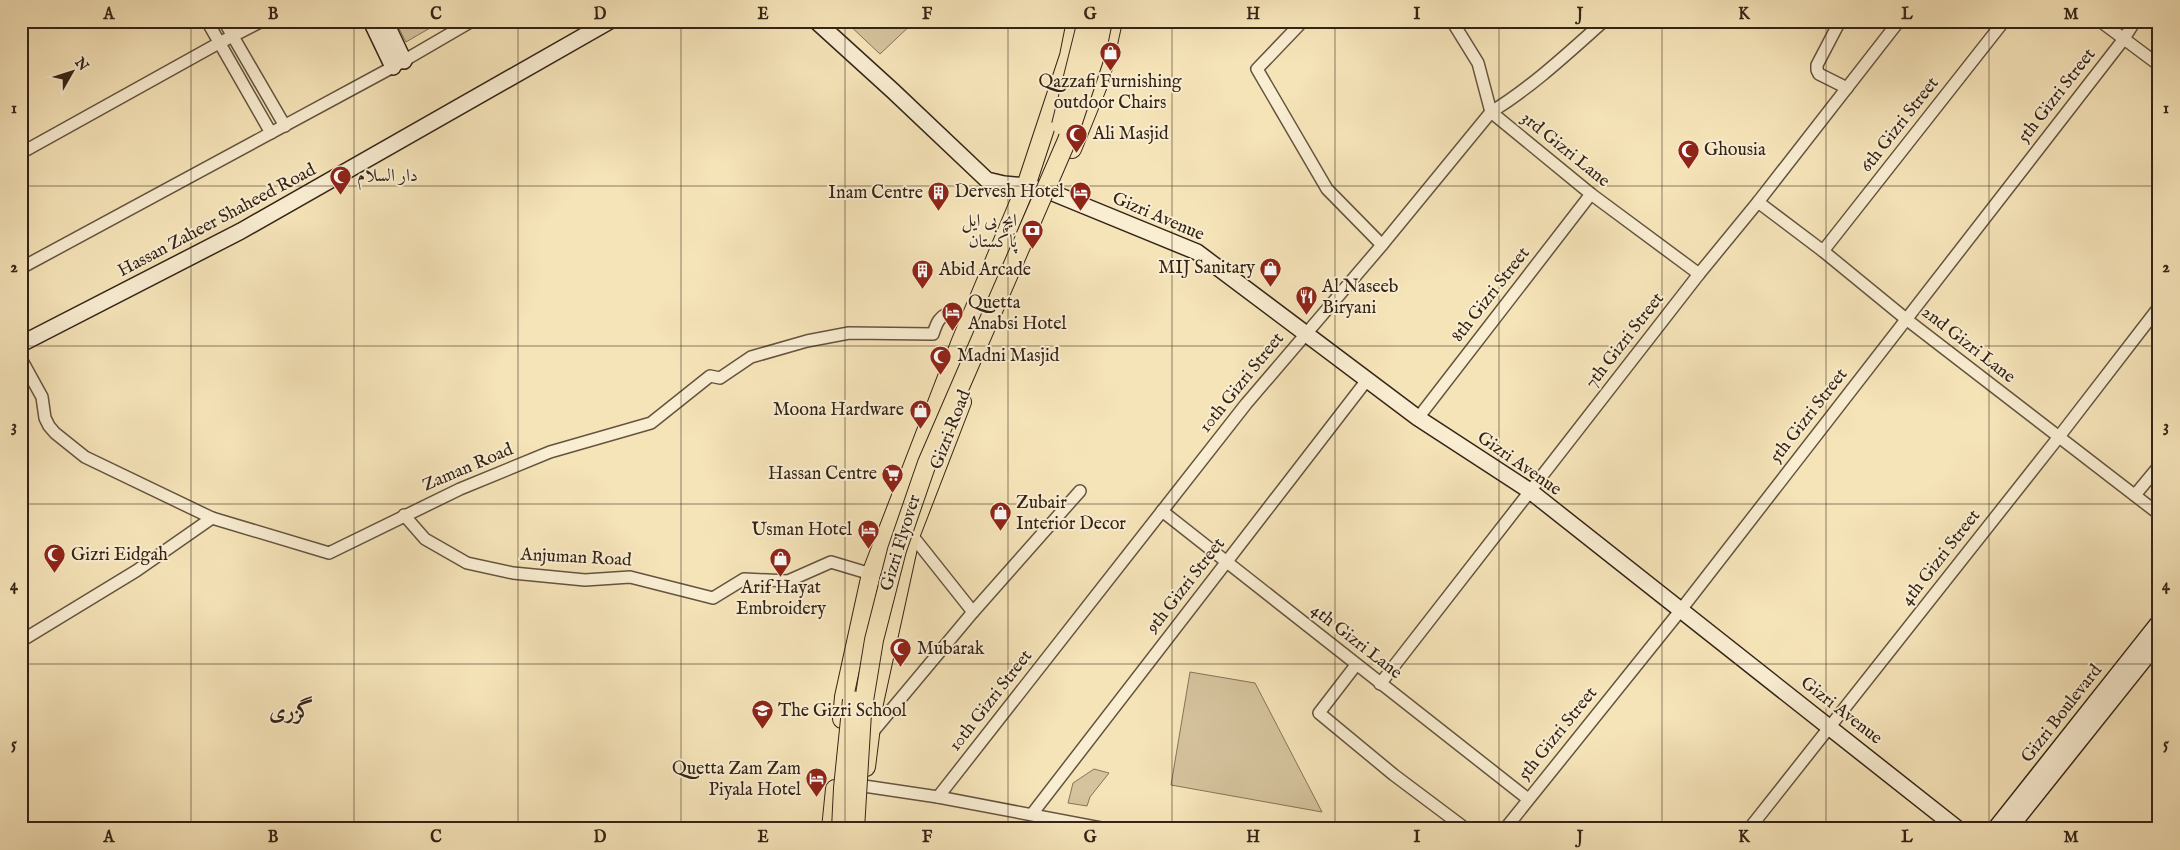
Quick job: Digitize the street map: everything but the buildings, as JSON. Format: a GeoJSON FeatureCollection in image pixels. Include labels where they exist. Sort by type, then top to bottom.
{"type":"FeatureCollection","features":[{"type":"Feature","properties":{"kind":"main road","name":"Gizri Road"},"geometry":{"type":"LineString","coordinates":[[831,829],[844,697],[871,574],[969,320],[1026,186],[1070,56],[1076,21]]}},
{"type":"Feature","properties":{"kind":"main road","name":"Gizri Flyover"},"geometry":{"type":"LineString","coordinates":[[841,829],[842,788],[850,710],[865,630],[884,557],[938,413],[1060,126],[1087,21]]}},
{"type":"Feature","properties":{"kind":"main road","name":"Gizri Flyover"},"geometry":{"type":"LineString","coordinates":[[855,829],[862,713],[874,640],[897,550],[927,462],[1067,140],[1097,50],[1103,21]]}},
{"type":"Feature","properties":{"kind":"main road","name":"Gizri Road"},"geometry":{"type":"LineString","coordinates":[[862,829],[864,786],[874,703],[911,534],[979,359],[1053,193],[1100,80],[1113,21]]}},
{"type":"Feature","properties":{"kind":"street"},"geometry":{"type":"LineString","coordinates":[[207,21],[271,133]]}},
{"type":"Feature","properties":{"kind":"street"},"geometry":{"type":"LineString","coordinates":[[224,21],[285,126]]}},
{"type":"Feature","properties":{"kind":"street"},"geometry":{"type":"LineString","coordinates":[[21,153],[262,21]]}},
{"type":"Feature","properties":{"kind":"street"},"geometry":{"type":"LineString","coordinates":[[371,21],[398,64]]}},
{"type":"Feature","properties":{"kind":"street"},"geometry":{"type":"LineString","coordinates":[[385,21],[398,64]]}},
{"type":"Feature","properties":{"kind":"street"},"geometry":{"type":"LineString","coordinates":[[21,268],[285,126],[472,21]]}},
{"type":"Feature","properties":{"kind":"street","name":"Hassan Zaheer Shaheed Road"},"geometry":{"type":"LineString","coordinates":[[21,344],[242,232],[610,21]]}},
{"type":"Feature","properties":{"kind":"street"},"geometry":{"type":"LineString","coordinates":[[816,21],[894,91],[987,180],[1026,186]]}},
{"type":"Feature","properties":{"kind":"street"},"geometry":{"type":"LineString","coordinates":[[1452,21],[1478,64],[1491,112]]}},
{"type":"Feature","properties":{"kind":"street","name":"10th Gizri Street"},"geometry":{"type":"LineString","coordinates":[[938,797],[1246,404],[1382,245],[1491,112],[1507,102],[1558,62],[1604,21]]}},
{"type":"Feature","properties":{"kind":"street"},"geometry":{"type":"LineString","coordinates":[[1840,21],[1817,65],[1817,70],[1820,74],[1847,88]]}},
{"type":"Feature","properties":{"kind":"street","name":"7th Gizri Street"},"geometry":{"type":"LineString","coordinates":[[1380,684],[1699,274],[1758,202],[1899,21]]}},
{"type":"Feature","properties":{"kind":"street","name":"6th Gizri Street"},"geometry":{"type":"LineString","coordinates":[[1824,251],[2004,21]]}},
{"type":"Feature","properties":{"kind":"street"},"geometry":{"type":"LineString","coordinates":[[2100,21],[2159,65]]}},
{"type":"Feature","properties":{"kind":"street","name":"5th Gizri Street"},"geometry":{"type":"LineString","coordinates":[[1505,829],[1680,611],[2123,40],[2135,21]]}},
{"type":"Feature","properties":{"kind":"street"},"geometry":{"type":"LineString","coordinates":[[1298,23],[1256,69],[1327,189],[1382,245]]}},
{"type":"Feature","properties":{"kind":"street","name":"3rd Gizri Lane"},"geometry":{"type":"LineString","coordinates":[[1491,112],[1591,194],[1699,274]]}},
{"type":"Feature","properties":{"kind":"street","name":"Gizri Avenue"},"geometry":{"type":"LineString","coordinates":[[1026,186],[1053,193],[1197,252],[1418,418],[1530,491],[1958,829]]}},
{"type":"Feature","properties":{"kind":"street","name":"8th Gizri Street"},"geometry":{"type":"LineString","coordinates":[[1418,418],[1591,194]]}},
{"type":"Feature","properties":{"kind":"street","name":"2nd Gizri Lane"},"geometry":{"type":"LineString","coordinates":[[1758,202],[1824,251],[1906,319],[2058,438],[2159,514]]}},
{"type":"Feature","properties":{"kind":"street","name":"4th Gizri Street"},"geometry":{"type":"LineString","coordinates":[[1749,829],[2159,307]]}},
{"type":"Feature","properties":{"kind":"street","name":"Zaman Road"},"geometry":{"type":"LineString","coordinates":[[21,359],[42,397],[45,418],[54,433],[85,457],[212,518],[329,553],[460,489],[550,452],[651,423],[710,376],[720,378],[751,357],[807,340],[849,333],[933,334],[937,321],[942,315],[950,312],[969,320]]}},
{"type":"Feature","properties":{"kind":"street","name":"9th Gizri Street"},"geometry":{"type":"LineString","coordinates":[[1032,814],[1367,380]]}},
{"type":"Feature","properties":{"kind":"street"},"geometry":{"type":"LineString","coordinates":[[2136,495],[2159,466]]}},
{"type":"Feature","properties":{"kind":"street"},"geometry":{"type":"LineString","coordinates":[[870,734],[973,612],[1080,491]]}},
{"type":"Feature","properties":{"kind":"street","name":"4th Gizri Lane"},"geometry":{"type":"LineString","coordinates":[[1162,511],[1528,799]]}},
{"type":"Feature","properties":{"kind":"street","name":"Anjuman Road"},"geometry":{"type":"LineString","coordinates":[[404,515],[425,539],[468,563],[513,573],[585,580],[630,577],[713,598],[744,579],[788,581],[831,562],[871,574]]}},
{"type":"Feature","properties":{"kind":"street"},"geometry":{"type":"LineString","coordinates":[[21,641],[136,571],[212,518]]}},
{"type":"Feature","properties":{"kind":"street"},"geometry":{"type":"LineString","coordinates":[[911,534],[973,612]]}},
{"type":"Feature","properties":{"kind":"street","name":"Gizri Boulevard"},"geometry":{"type":"LineString","coordinates":[[1995,829],[2159,622]]}},
{"type":"Feature","properties":{"kind":"street","name":"Gizri Boulevard"},"geometry":{"type":"LineString","coordinates":[[2009,829],[2159,641]]}},
{"type":"Feature","properties":{"kind":"street"},"geometry":{"type":"LineString","coordinates":[[1356,665],[1319,713],[1394,775],[1466,829]]}},
{"type":"Feature","properties":{"kind":"street"},"geometry":{"type":"LineString","coordinates":[[864,786],[938,797],[1106,829]]}},
{"type":"Feature","properties":{"kind":"shaded area"},"geometry":{"type":"Polygon","coordinates":[[[395,21],[442,21],[406,42],[395,21]]]}},
{"type":"Feature","properties":{"kind":"shaded area"},"geometry":{"type":"Polygon","coordinates":[[[845,21],[915,21],[880,54],[845,21]]]}},
{"type":"Feature","properties":{"kind":"shaded area"},"geometry":{"type":"Polygon","coordinates":[[[1190,672],[1255,683],[1322,812],[1171,785],[1190,672]]]}},
{"type":"Feature","properties":{"kind":"shaded area"},"geometry":{"type":"Polygon","coordinates":[[[1094,769],[1109,773],[1090,797],[1087,806],[1068,803],[1073,783],[1094,769]]]}},
{"type":"Feature","properties":{"kind":"place","name":"Qazzafi Furnishing outdoor Chairs"},"geometry":{"type":"Point","coordinates":[1110,71]}},
{"type":"Feature","properties":{"kind":"place","name":"Ali Masjid"},"geometry":{"type":"Point","coordinates":[1077,153]}},
{"type":"Feature","properties":{"kind":"place","name":"Ghousia"},"geometry":{"type":"Point","coordinates":[1688,169]}},
{"type":"Feature","properties":{"kind":"place","name":"دار السلام"},"geometry":{"type":"Point","coordinates":[341,195]}},
{"type":"Feature","properties":{"kind":"place","name":"Dervesh Hotel"},"geometry":{"type":"Point","coordinates":[1080,211]}},
{"type":"Feature","properties":{"kind":"place","name":"Inam Centre"},"geometry":{"type":"Point","coordinates":[939,212]}},
{"type":"Feature","properties":{"kind":"place","name":"ایچ بی ایل پاکستان"},"geometry":{"type":"Point","coordinates":[1033,250]}},
{"type":"Feature","properties":{"kind":"place","name":"MIJ Sanitary"},"geometry":{"type":"Point","coordinates":[1271,287]}},
{"type":"Feature","properties":{"kind":"place","name":"Abid Arcade"},"geometry":{"type":"Point","coordinates":[923,289]}},
{"type":"Feature","properties":{"kind":"place","name":"Al Naseeb Biryani"},"geometry":{"type":"Point","coordinates":[1306,316]}},
{"type":"Feature","properties":{"kind":"place","name":"Quetta Anabsi Hotel"},"geometry":{"type":"Point","coordinates":[952,332]}},
{"type":"Feature","properties":{"kind":"place","name":"Madni Masjid"},"geometry":{"type":"Point","coordinates":[941,375]}},
{"type":"Feature","properties":{"kind":"place","name":"Moona Hardware"},"geometry":{"type":"Point","coordinates":[920,429]}},
{"type":"Feature","properties":{"kind":"place","name":"Hassan Centre"},"geometry":{"type":"Point","coordinates":[893,493]}},
{"type":"Feature","properties":{"kind":"place","name":"Zubair Interior Decor"},"geometry":{"type":"Point","coordinates":[1000,532]}},
{"type":"Feature","properties":{"kind":"place","name":"Usman Hotel"},"geometry":{"type":"Point","coordinates":[868,549]}},
{"type":"Feature","properties":{"kind":"place","name":"Gizri Eidgah"},"geometry":{"type":"Point","coordinates":[55,574]}},
{"type":"Feature","properties":{"kind":"place","name":"Arif Hayat Embroidery"},"geometry":{"type":"Point","coordinates":[781,577]}},
{"type":"Feature","properties":{"kind":"place","name":"Mubarak"},"geometry":{"type":"Point","coordinates":[901,668]}},
{"type":"Feature","properties":{"kind":"place","name":"The Gizri School"},"geometry":{"type":"Point","coordinates":[762,730]}},
{"type":"Feature","properties":{"kind":"place","name":"Quetta Zam Zam Piyala Hotel"},"geometry":{"type":"Point","coordinates":[817,798]}},
{"type":"Feature","properties":{"kind":"district","name":"گزری"},"geometry":{"type":"Point","coordinates":[291,712]}}]}
